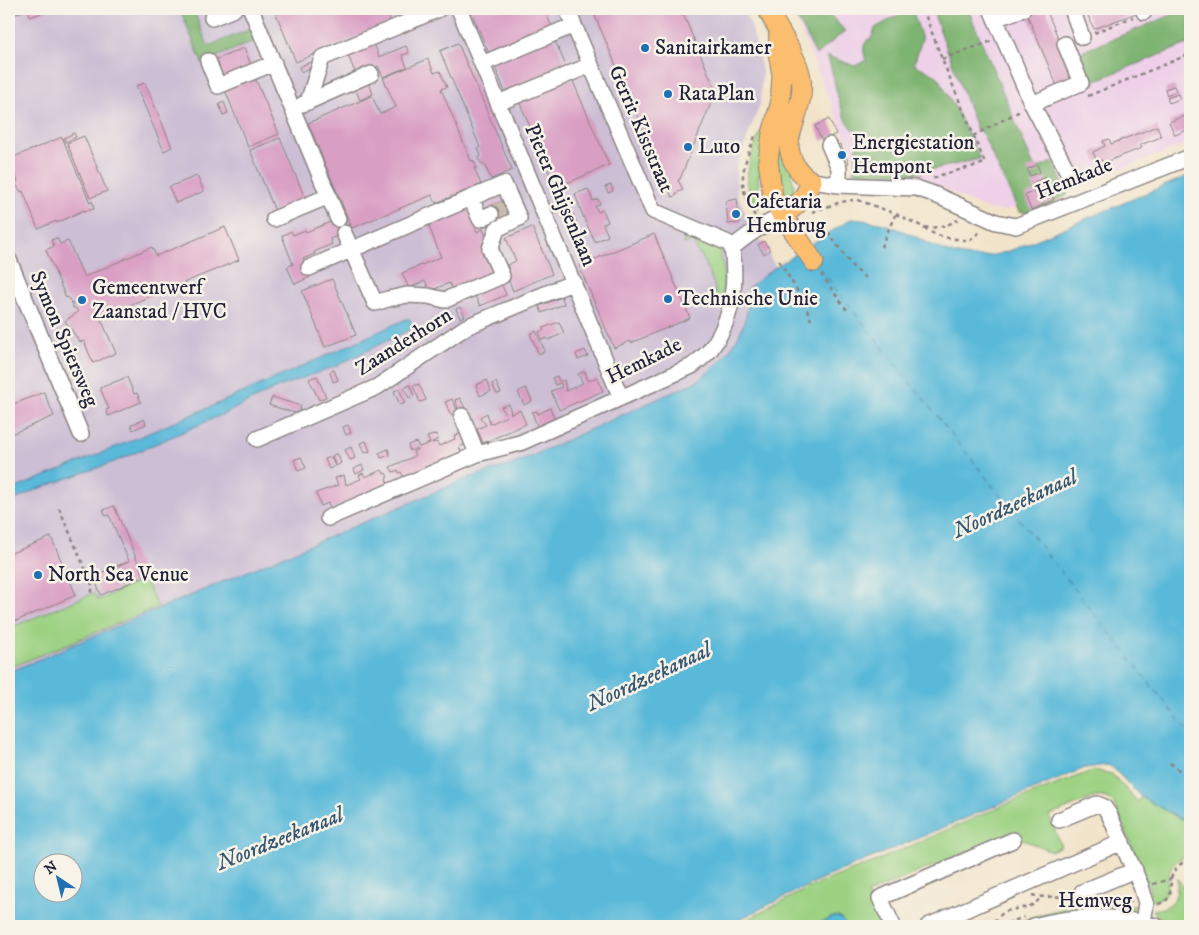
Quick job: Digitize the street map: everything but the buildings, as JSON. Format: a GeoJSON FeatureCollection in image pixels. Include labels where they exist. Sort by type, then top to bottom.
{"type":"FeatureCollection","features":[{"type":"Feature","properties":{"kind":"main road"},"geometry":{"type":"LineString","coordinates":[[767,9],[792,54],[800,74],[802,88],[800,105],[790,139],[791,156],[798,171],[812,181],[797,206],[782,216]]}},
{"type":"Feature","properties":{"kind":"main road"},"geometry":{"type":"LineString","coordinates":[[779,32],[778,53],[782,75],[780,105],[772,134],[768,160],[773,197],[782,216],[816,265]]}},
{"type":"Feature","properties":{"kind":"street"},"geometry":{"type":"LineString","coordinates":[[212,18],[234,9]]}},
{"type":"Feature","properties":{"kind":"street"},"geometry":{"type":"LineString","coordinates":[[252,9],[374,304],[407,295],[428,296],[445,300],[502,276],[490,249],[497,229],[513,210],[540,201]]}},
{"type":"Feature","properties":{"kind":"street"},"geometry":{"type":"LineString","coordinates":[[308,102],[322,58],[414,13],[440,9]]}},
{"type":"Feature","properties":{"kind":"street","name":"Pieter Ghijsenlaan"},"geometry":{"type":"LineString","coordinates":[[458,9],[621,398]]}},
{"type":"Feature","properties":{"kind":"street","name":"Gerrit Kiststraat"},"geometry":{"type":"LineString","coordinates":[[567,9],[653,211],[728,243],[732,248]]}},
{"type":"Feature","properties":{"kind":"street"},"geometry":{"type":"LineString","coordinates":[[1023,9],[993,14],[1032,104],[1069,174]]}},
{"type":"Feature","properties":{"kind":"street"},"geometry":{"type":"LineString","coordinates":[[1072,9],[1082,37]]}},
{"type":"Feature","properties":{"kind":"street"},"geometry":{"type":"LineString","coordinates":[[482,64],[574,25]]}},
{"type":"Feature","properties":{"kind":"street"},"geometry":{"type":"LineString","coordinates":[[1032,104],[1081,82],[1066,44]]}},
{"type":"Feature","properties":{"kind":"street"},"geometry":{"type":"LineString","coordinates":[[208,61],[218,86],[274,63]]}},
{"type":"Feature","properties":{"kind":"street"},"geometry":{"type":"LineString","coordinates":[[498,102],[591,65]]}},
{"type":"Feature","properties":{"kind":"street"},"geometry":{"type":"LineString","coordinates":[[293,108],[371,74]]}},
{"type":"Feature","properties":{"kind":"street"},"geometry":{"type":"LineString","coordinates":[[829,145],[839,168],[839,185]]}},
{"type":"Feature","properties":{"kind":"street","name":"Hemkade"},"geometry":{"type":"LineString","coordinates":[[812,181],[839,185],[916,188],[988,219],[1016,226],[1190,157]]}},
{"type":"Feature","properties":{"kind":"street"},"geometry":{"type":"LineString","coordinates":[[309,268],[504,184],[513,210]]}},
{"type":"Feature","properties":{"kind":"street"},"geometry":{"type":"LineString","coordinates":[[274,219],[329,196]]}},
{"type":"Feature","properties":{"kind":"street"},"geometry":{"type":"LineString","coordinates":[[471,198],[480,219],[491,214]]}},
{"type":"Feature","properties":{"kind":"street"},"geometry":{"type":"LineString","coordinates":[[732,248],[747,235],[782,216]]}},
{"type":"Feature","properties":{"kind":"street","name":"Hemkade"},"geometry":{"type":"LineString","coordinates":[[328,518],[477,454],[520,443],[692,366],[709,351],[723,329],[734,290],[732,248]]}},
{"type":"Feature","properties":{"kind":"street","name":"Symon Spiersweg"},"geometry":{"type":"LineString","coordinates":[[9,261],[81,434]]}},
{"type":"Feature","properties":{"kind":"street","name":"Zaanderhorn"},"geometry":{"type":"LineString","coordinates":[[257,439],[377,387],[466,327],[574,282]]}},
{"type":"Feature","properties":{"kind":"street"},"geometry":{"type":"LineString","coordinates":[[462,416],[477,454]]}},
{"type":"Feature","properties":{"kind":"street"},"geometry":{"type":"LineString","coordinates":[[1059,820],[1097,804],[1104,807],[1135,870],[1146,903],[1149,924]]}},
{"type":"Feature","properties":{"kind":"street"},"geometry":{"type":"LineString","coordinates":[[893,926],[880,898],[1013,840]]}},
{"type":"Feature","properties":{"kind":"street"},"geometry":{"type":"LineString","coordinates":[[928,926],[1122,842]]}},
{"type":"Feature","properties":{"kind":"street"},"geometry":{"type":"LineString","coordinates":[[1082,892],[1135,870]]}},
{"type":"Feature","properties":{"kind":"street","name":"Hemweg"},"geometry":{"type":"LineString","coordinates":[[1034,926],[1082,918],[1118,919],[1149,924]]}},
{"type":"Feature","properties":{"kind":"path"},"geometry":{"type":"LineString","coordinates":[[916,188],[941,175],[985,163],[923,9]]}},
{"type":"Feature","properties":{"kind":"path"},"geometry":{"type":"LineString","coordinates":[[1082,37],[1144,10]]}},
{"type":"Feature","properties":{"kind":"path"},"geometry":{"type":"LineString","coordinates":[[942,60],[1002,36]]}},
{"type":"Feature","properties":{"kind":"path"},"geometry":{"type":"LineString","coordinates":[[1081,82],[1088,96],[1190,54]]}},
{"type":"Feature","properties":{"kind":"path"},"geometry":{"type":"LineString","coordinates":[[973,136],[1032,104]]}},
{"type":"Feature","properties":{"kind":"path"},"geometry":{"type":"LineString","coordinates":[[756,131],[743,166],[743,188],[747,202],[762,226]]}},
{"type":"Feature","properties":{"kind":"path"},"geometry":{"type":"LineString","coordinates":[[811,212],[841,202],[857,200],[931,228],[947,225],[973,212]]}},
{"type":"Feature","properties":{"kind":"path"},"geometry":{"type":"LineString","coordinates":[[880,247],[896,214]]}},
{"type":"Feature","properties":{"kind":"path"},"geometry":{"type":"LineString","coordinates":[[922,226],[928,231],[941,235],[970,240],[981,231],[988,219]]}},
{"type":"Feature","properties":{"kind":"path"},"geometry":{"type":"LineString","coordinates":[[828,232],[852,266],[870,281]]}},
{"type":"Feature","properties":{"kind":"path"},"geometry":{"type":"LineString","coordinates":[[779,261],[803,300],[812,320]]}},
{"type":"Feature","properties":{"kind":"path"},"geometry":{"type":"LineString","coordinates":[[816,265],[849,313]]}},
{"type":"Feature","properties":{"kind":"path"},"geometry":{"type":"LineString","coordinates":[[58,508],[93,587],[91,594]]}},
{"type":"Feature","properties":{"kind":"path"},"geometry":{"type":"LineString","coordinates":[[1170,763],[1190,779]]}},
{"type":"Feature","properties":{"kind":"path","name":"Hemweg"},"geometry":{"type":"LineString","coordinates":[[1146,903],[1157,904],[1167,900],[1171,894],[1171,879],[1174,871],[1180,864],[1190,858]]}},
{"type":"Feature","properties":{"kind":"path"},"geometry":{"type":"LineString","coordinates":[[987,926],[992,924],[1004,912],[1030,907],[1036,904],[1040,898]]}},
{"type":"Feature","properties":{"kind":"shaded area"},"geometry":{"type":"Polygon","coordinates":[[[9,9],[742,9],[751,25],[762,70],[760,104],[736,167],[737,192],[747,218],[792,295],[780,376],[9,698],[9,9]]]}},
{"type":"Feature","properties":{"kind":"shaded area"},"geometry":{"type":"Polygon","coordinates":[[[790,9],[1190,9],[1190,143],[1005,211],[983,208],[934,184],[909,182],[857,166],[796,19],[790,9]]]}},
{"type":"Feature","properties":{"kind":"green space"},"geometry":{"type":"Polygon","coordinates":[[[180,9],[193,9],[208,46],[254,28],[259,39],[202,63],[180,9]]]}},
{"type":"Feature","properties":{"kind":"green space"},"geometry":{"type":"Polygon","coordinates":[[[753,9],[759,9],[764,17],[774,53],[776,73],[761,174],[758,177],[761,205],[757,209],[748,184],[748,171],[750,159],[768,110],[771,97],[772,71],[768,45],[753,9]]]}},
{"type":"Feature","properties":{"kind":"green space"},"geometry":{"type":"Polygon","coordinates":[[[789,9],[825,9],[845,31],[816,55],[802,27],[789,9]]]}},
{"type":"Feature","properties":{"kind":"green space"},"geometry":{"type":"Polygon","coordinates":[[[912,9],[922,39],[914,64],[937,76],[958,113],[980,159],[912,174],[853,172],[859,135],[851,127],[841,108],[827,56],[855,66],[866,60],[864,46],[868,39],[871,39],[875,28],[912,9]]]}},
{"type":"Feature","properties":{"kind":"green space"},"geometry":{"type":"Polygon","coordinates":[[[932,9],[968,9],[1035,169],[1053,162],[1068,195],[1029,213],[1019,212],[980,129],[977,130],[932,9]]]}},
{"type":"Feature","properties":{"kind":"green space"},"geometry":{"type":"Polygon","coordinates":[[[1190,9],[1190,43],[1089,83],[1076,54],[1190,9]]]}},
{"type":"Feature","properties":{"kind":"green space"},"geometry":{"type":"Polygon","coordinates":[[[782,55],[793,72],[792,176],[794,189],[789,201],[783,204],[776,175],[782,55]]]}},
{"type":"Feature","properties":{"kind":"green space"},"geometry":{"type":"Polygon","coordinates":[[[688,234],[715,245],[721,251],[723,291],[721,306],[710,307],[709,304],[717,300],[714,284],[693,241],[684,244],[683,240],[688,234]]]}},
{"type":"Feature","properties":{"kind":"green space"},"geometry":{"type":"Polygon","coordinates":[[[144,579],[158,607],[9,668],[9,628],[94,593],[98,600],[144,579]]]}},
{"type":"Feature","properties":{"kind":"green space"},"geometry":{"type":"Polygon","coordinates":[[[1094,770],[1112,774],[1138,802],[1141,797],[1181,819],[1190,821],[1190,854],[1173,865],[1169,874],[1166,894],[1157,900],[1151,901],[1149,887],[1115,806],[1109,799],[1095,797],[1049,816],[1061,846],[1051,851],[1011,835],[1006,835],[867,894],[881,926],[848,926],[839,917],[833,917],[814,926],[735,926],[810,887],[876,861],[1004,805],[1094,770]]]}},
{"type":"Feature","properties":{"kind":"green space"},"geometry":{"type":"Polygon","coordinates":[[[1177,878],[1184,888],[1188,886],[1190,889],[1190,926],[1159,918],[1153,910],[1166,907],[1174,900],[1177,891],[1177,878]]]}},
{"type":"Feature","properties":{"kind":"green space"},"geometry":{"type":"Polygon","coordinates":[[[1108,903],[1136,906],[1132,912],[1128,913],[1079,911],[1020,926],[1007,926],[1057,910],[1108,903]]]}},
{"type":"Feature","properties":{"kind":"water","name":"Noordzeekanaal"},"geometry":{"type":"Polygon","coordinates":[[[1190,175],[1190,821],[1181,819],[1141,797],[1112,767],[1107,765],[1085,768],[819,880],[729,926],[9,926],[9,672],[471,477],[514,464],[697,381],[719,362],[736,341],[746,316],[749,287],[774,268],[851,219],[888,225],[962,256],[992,255],[1012,250],[1190,175]]]}},
{"type":"Feature","properties":{"kind":"water"},"geometry":{"type":"Polygon","coordinates":[[[406,319],[410,319],[413,328],[336,366],[281,386],[226,413],[114,462],[35,490],[9,503],[9,491],[208,408],[406,319]]]}},
{"type":"Feature","properties":{"kind":"water"},"geometry":{"type":"Polygon","coordinates":[[[833,917],[839,917],[848,926],[814,926],[833,917]]]}},
{"type":"Feature","properties":{"kind":"ferry route"},"geometry":{"type":"LineString","coordinates":[[820,269],[1190,734]]}},
{"type":"Feature","properties":{"kind":"tunnel"},"geometry":{"type":"LineString","coordinates":[[491,214],[507,207]]}},
{"type":"Feature","properties":{"kind":"place","name":"Sanitairkamer"},"geometry":{"type":"Point","coordinates":[645,48]}},
{"type":"Feature","properties":{"kind":"place","name":"RataPlan"},"geometry":{"type":"Point","coordinates":[668,94]}},
{"type":"Feature","properties":{"kind":"place","name":"Luto"},"geometry":{"type":"Point","coordinates":[688,147]}},
{"type":"Feature","properties":{"kind":"place","name":"Energiestation Hempont"},"geometry":{"type":"Point","coordinates":[842,155]}},
{"type":"Feature","properties":{"kind":"place","name":"Cafetaria Hembrug"},"geometry":{"type":"Point","coordinates":[736,214]}},
{"type":"Feature","properties":{"kind":"place","name":"Technische Unie"},"geometry":{"type":"Point","coordinates":[668,299]}},
{"type":"Feature","properties":{"kind":"place","name":"Gemeentwerf Zaanstad / HVC"},"geometry":{"type":"Point","coordinates":[82,300]}},
{"type":"Feature","properties":{"kind":"place","name":"North Sea Venue"},"geometry":{"type":"Point","coordinates":[38,575]}}]}
